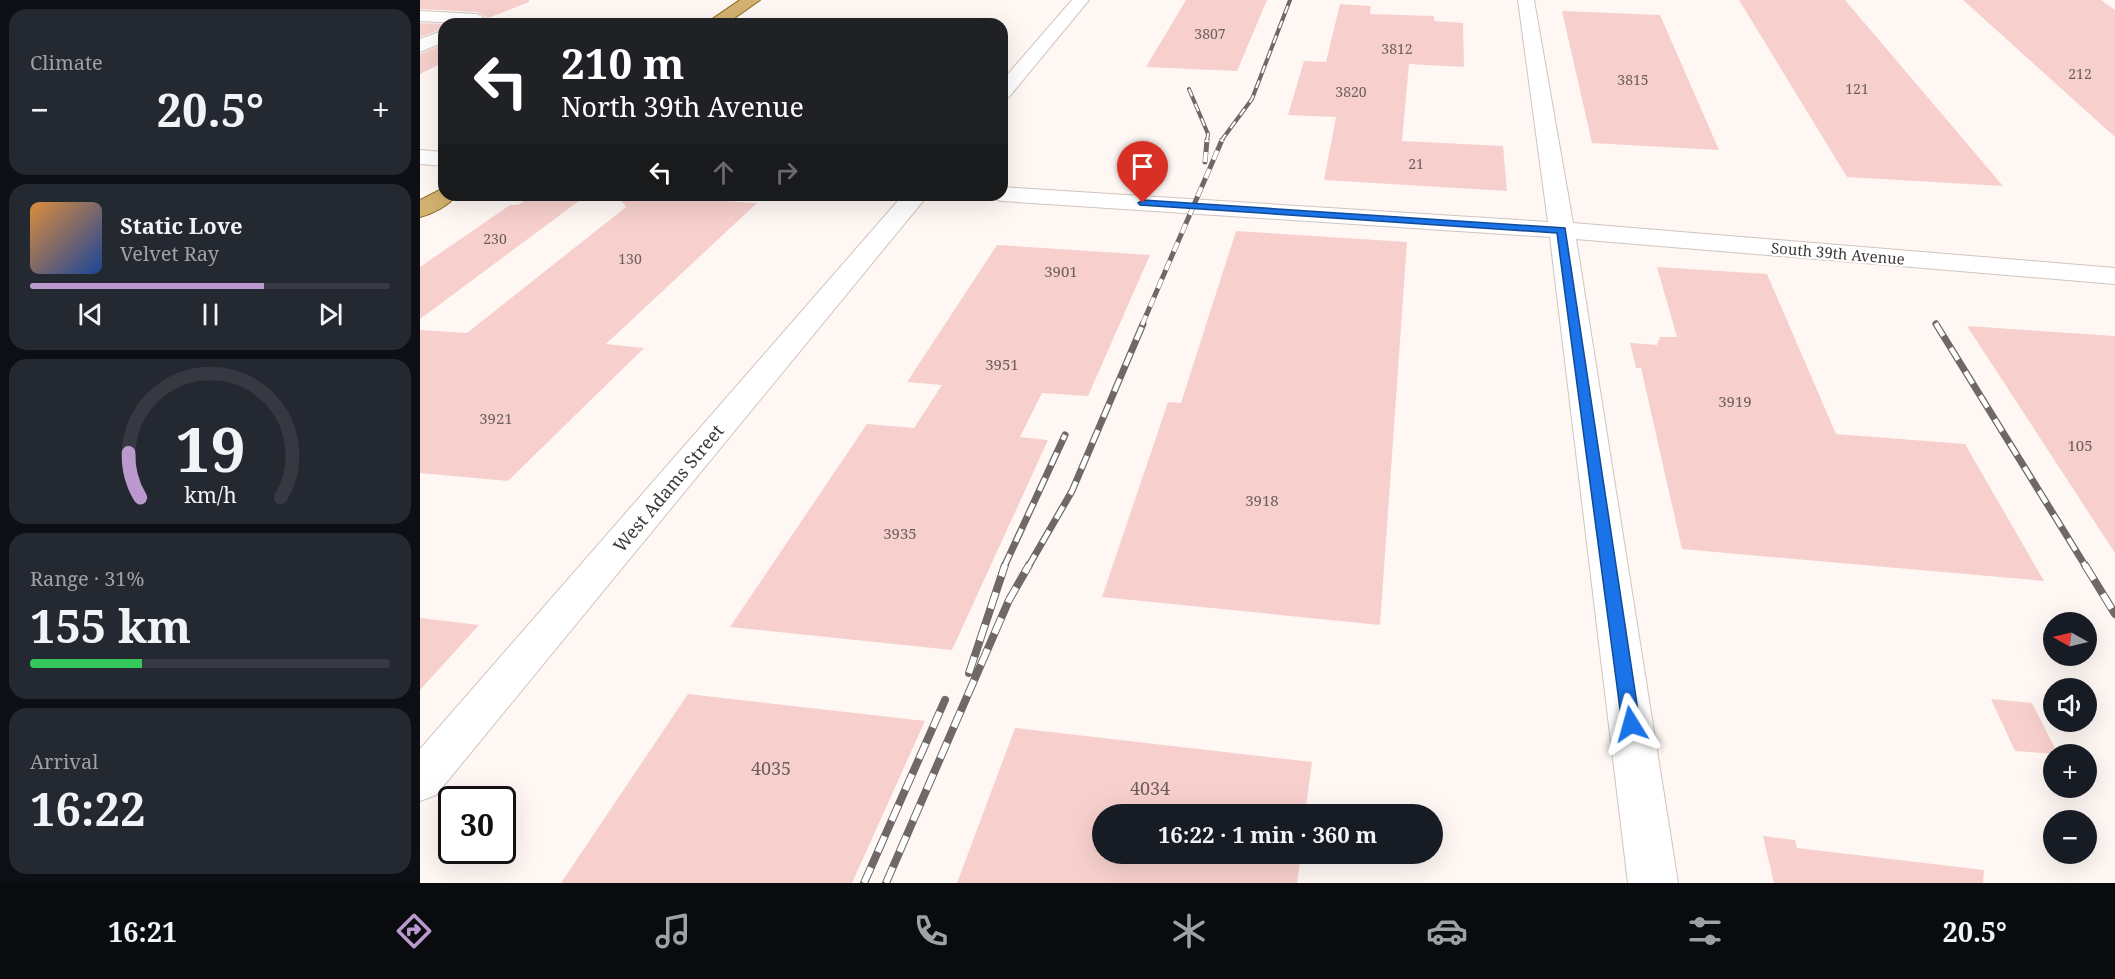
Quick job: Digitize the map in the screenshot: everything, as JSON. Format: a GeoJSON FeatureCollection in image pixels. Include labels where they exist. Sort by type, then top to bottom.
{"type":"FeatureCollection","features":[{"type":"Feature","properties":{"kind":"main road"},"geometry":{"type":"LineString","coordinates":[[724,18],[752,0]]}},
{"type":"Feature","properties":{"kind":"main road"},"geometry":{"type":"LineString","coordinates":[[420,210],[438,199]]}},
{"type":"Feature","properties":{"kind":"street"},"geometry":{"type":"LineString","coordinates":[[1008,86],[1081,0]]}},
{"type":"Feature","properties":{"kind":"street"},"geometry":{"type":"LineString","coordinates":[[1526,0],[1562,230],[1653,883]]}},
{"type":"Feature","properties":{"kind":"street"},"geometry":{"type":"LineString","coordinates":[[420,16],[438,18]]}},
{"type":"Feature","properties":{"kind":"street"},"geometry":{"type":"LineString","coordinates":[[420,46],[438,38]]}},
{"type":"Feature","properties":{"kind":"street"},"geometry":{"type":"LineString","coordinates":[[420,157],[438,158]]}},
{"type":"Feature","properties":{"kind":"street","name":"South 39th Avenue"},"geometry":{"type":"LineString","coordinates":[[1008,194],[1562,230],[2115,276]]}},
{"type":"Feature","properties":{"kind":"street","name":"West Adams Street"},"geometry":{"type":"LineString","coordinates":[[420,781],[911,201]]}},
{"type":"Feature","properties":{"kind":"building"},"geometry":{"type":"Polygon","coordinates":[[[420,0],[529,0],[529,2],[488,18],[477,12],[420,9],[420,0]]]}},
{"type":"Feature","properties":{"kind":"building"},"geometry":{"type":"Polygon","coordinates":[[[1186,0],[1267,0],[1237,71],[1146,67],[1186,0]]]}},
{"type":"Feature","properties":{"kind":"building"},"geometry":{"type":"Polygon","coordinates":[[[1739,0],[1845,0],[2003,186],[1847,177],[1739,0]]]}},
{"type":"Feature","properties":{"kind":"building"},"geometry":{"type":"Polygon","coordinates":[[[1963,0],[2101,0],[2115,10],[2115,137],[1963,0]]]}},
{"type":"Feature","properties":{"kind":"building"},"geometry":{"type":"Polygon","coordinates":[[[1340,4],[1371,6],[1370,14],[1434,16],[1434,21],[1463,23],[1464,67],[1409,64],[1402,141],[1503,146],[1507,191],[1324,180],[1336,117],[1288,115],[1304,61],[1326,62],[1340,4]]]}},
{"type":"Feature","properties":{"kind":"building"},"geometry":{"type":"Polygon","coordinates":[[[1562,11],[1660,15],[1719,150],[1592,143],[1562,11]]]}},
{"type":"Feature","properties":{"kind":"building"},"geometry":{"type":"Polygon","coordinates":[[[420,23],[438,24],[438,30],[420,37],[420,23]]]}},
{"type":"Feature","properties":{"kind":"building"},"geometry":{"type":"Polygon","coordinates":[[[438,46],[438,65],[420,74],[420,54],[438,46]]]}},
{"type":"Feature","properties":{"kind":"building"},"geometry":{"type":"Polygon","coordinates":[[[524,201],[579,201],[420,319],[420,267],[510,205],[518,205],[524,201]]]}},
{"type":"Feature","properties":{"kind":"building"},"geometry":{"type":"Polygon","coordinates":[[[622,201],[757,203],[606,344],[644,348],[508,481],[420,473],[420,330],[467,333],[626,207],[622,201]]]}},
{"type":"Feature","properties":{"kind":"building"},"geometry":{"type":"Polygon","coordinates":[[[1236,231],[1407,242],[1380,625],[1102,597],[1168,402],[1181,403],[1236,231]]]}},
{"type":"Feature","properties":{"kind":"building"},"geometry":{"type":"Polygon","coordinates":[[[997,245],[1150,255],[1088,396],[1042,393],[1020,437],[1048,440],[952,650],[730,627],[867,424],[914,428],[942,385],[907,382],[997,245]]]}},
{"type":"Feature","properties":{"kind":"building"},"geometry":{"type":"Polygon","coordinates":[[[1657,267],[1767,274],[1836,434],[1965,444],[2044,581],[1682,549],[1641,368],[1636,368],[1630,343],[1657,345],[1660,337],[1677,337],[1657,267]]]}},
{"type":"Feature","properties":{"kind":"building"},"geometry":{"type":"Polygon","coordinates":[[[1967,326],[2115,336],[2115,553],[1967,326]]]}},
{"type":"Feature","properties":{"kind":"building"},"geometry":{"type":"Polygon","coordinates":[[[420,618],[479,625],[420,690],[420,618]]]}},
{"type":"Feature","properties":{"kind":"building"},"geometry":{"type":"Polygon","coordinates":[[[688,694],[925,721],[852,883],[561,883],[688,694]]]}},
{"type":"Feature","properties":{"kind":"building"},"geometry":{"type":"Polygon","coordinates":[[[1991,699],[2032,703],[2043,725],[2043,732],[2047,732],[2053,744],[2043,744],[2043,753],[2015,751],[1991,699]]]}},
{"type":"Feature","properties":{"kind":"building"},"geometry":{"type":"Polygon","coordinates":[[[1015,728],[1312,762],[1306,804],[1092,804],[1092,864],[1300,864],[1297,883],[957,883],[1015,728]]]}},
{"type":"Feature","properties":{"kind":"building"},"geometry":{"type":"Polygon","coordinates":[[[1763,836],[1795,840],[1797,848],[1984,870],[1983,883],[1774,883],[1763,836]]]}},
{"type":"Feature","properties":{"kind":"railway"},"geometry":{"type":"LineString","coordinates":[[1221,141],[1252,99],[1290,0]]}},
{"type":"Feature","properties":{"kind":"railway"},"geometry":{"type":"LineString","coordinates":[[1189,89],[1208,134],[1207,141]]}},
{"type":"Feature","properties":{"kind":"railway"},"geometry":{"type":"LineString","coordinates":[[1205,162],[1207,140]]}},
{"type":"Feature","properties":{"kind":"railway"},"geometry":{"type":"LineString","coordinates":[[1142,325],[1222,140]]}},
{"type":"Feature","properties":{"kind":"railway"},"geometry":{"type":"LineString","coordinates":[[1028,567],[1072,491],[1143,324]]}},
{"type":"Feature","properties":{"kind":"railway"},"geometry":{"type":"LineString","coordinates":[[1936,324],[2086,567]]}},
{"type":"Feature","properties":{"kind":"railway"},"geometry":{"type":"LineString","coordinates":[[1004,567],[1065,435]]}},
{"type":"Feature","properties":{"kind":"railway"},"geometry":{"type":"LineString","coordinates":[[969,673],[1005,565]]}},
{"type":"Feature","properties":{"kind":"railway"},"geometry":{"type":"LineString","coordinates":[[886,883],[1009,600],[1029,565]]}},
{"type":"Feature","properties":{"kind":"railway"},"geometry":{"type":"LineString","coordinates":[[2085,565],[2115,614]]}},
{"type":"Feature","properties":{"kind":"railway"},"geometry":{"type":"LineString","coordinates":[[864,883],[945,700]]}},
{"type":"Feature","properties":{"kind":"route"},"geometry":{"type":"LineString","coordinates":[[1143,203],[1562,230],[1631,724]]}}]}
